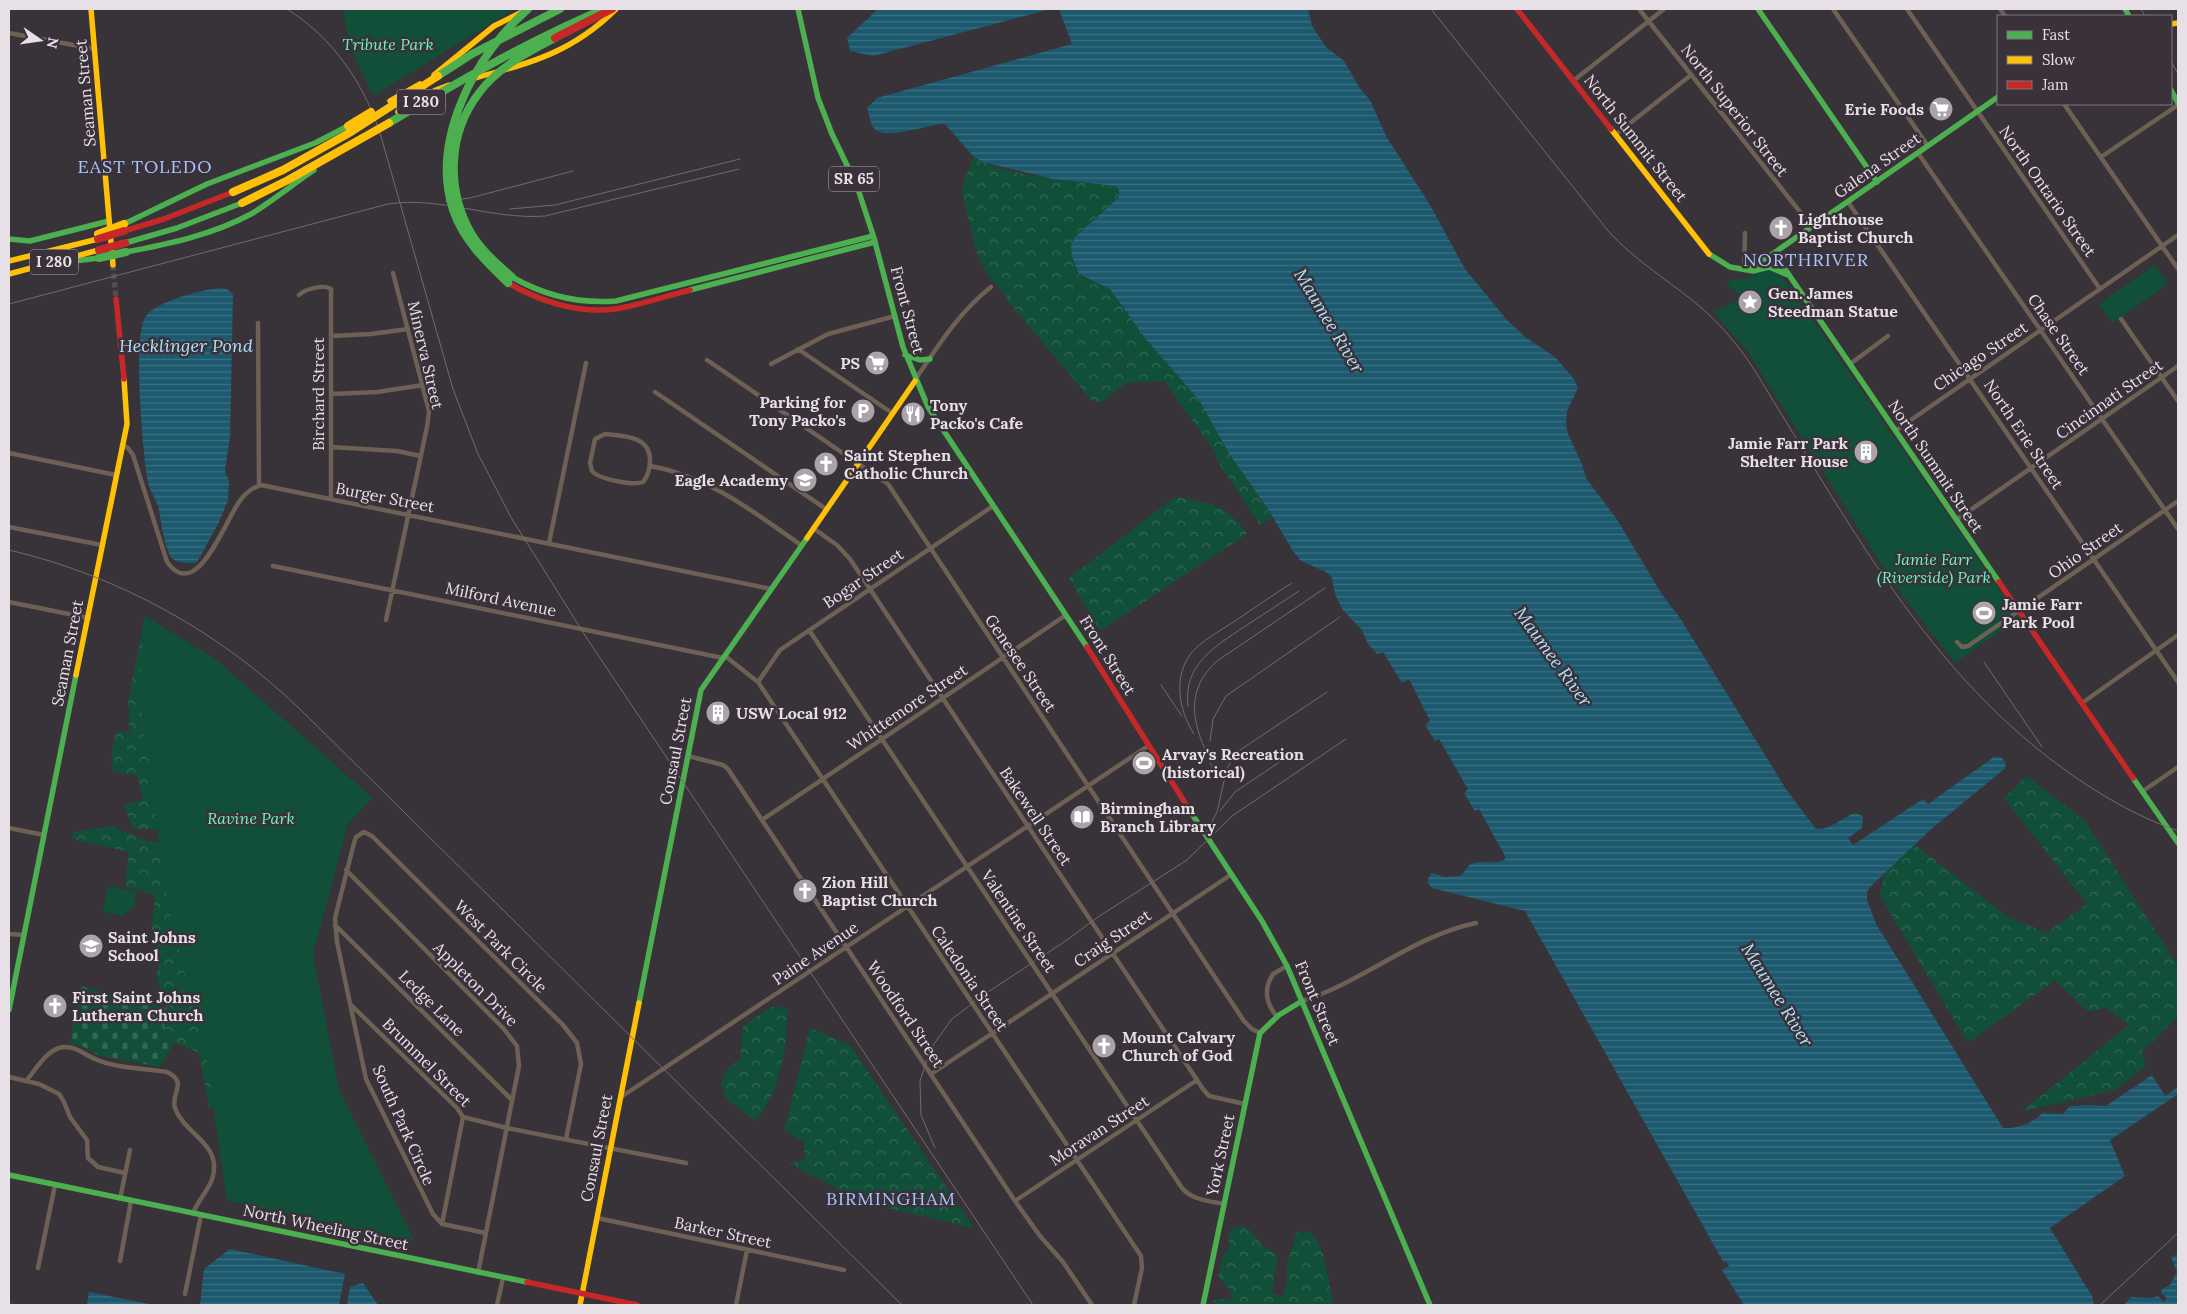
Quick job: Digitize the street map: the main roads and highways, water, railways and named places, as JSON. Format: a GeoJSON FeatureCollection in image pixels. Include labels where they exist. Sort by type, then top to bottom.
{"type":"FeatureCollection","features":[{"type":"Feature","properties":{"kind":"main road","name":"Seaman Street"},"geometry":{"type":"LineString","coordinates":[[91,9],[113,265]]}},
{"type":"Feature","properties":{"kind":"main road"},"geometry":{"type":"LineString","coordinates":[[124,228],[207,184],[315,143],[348,126],[433,75],[494,26],[529,9]]}},
{"type":"Feature","properties":{"kind":"main road"},"geometry":{"type":"LineString","coordinates":[[529,9],[520,16],[475,73],[459,107],[449,139],[446,167],[448,193],[456,219],[467,240],[478,256],[534,297],[562,306],[586,309],[616,309],[874,239]]}},
{"type":"Feature","properties":{"kind":"main road","name":"I 280"},"geometry":{"type":"LineString","coordinates":[[9,262],[97,238],[124,228],[164,219],[284,170],[351,132],[472,54],[560,9]]}},
{"type":"Feature","properties":{"kind":"main road","name":"I 280"},"geometry":{"type":"LineString","coordinates":[[9,274],[49,263],[99,254],[125,243],[176,228],[242,203],[294,178],[507,52],[560,26],[604,9]]}},
{"type":"Feature","properties":{"kind":"main road"},"geometry":{"type":"LineString","coordinates":[[510,280],[482,249],[462,216],[455,189],[454,162],[457,135],[465,113],[492,78],[516,60],[612,9]]}},
{"type":"Feature","properties":{"kind":"main road"},"geometry":{"type":"LineString","coordinates":[[99,254],[126,252],[187,239],[240,219],[267,204],[365,132],[398,112],[446,86],[538,61],[563,51],[596,29],[616,9]]}},
{"type":"Feature","properties":{"kind":"main road","name":"Front Street"},"geometry":{"type":"LineString","coordinates":[[798,9],[812,77],[821,107],[857,186],[874,239],[905,355],[914,380],[928,406],[1066,615],[1148,746],[1262,921],[1287,966],[1430,1305]]}},
{"type":"Feature","properties":{"kind":"main road","name":"North Summit Street"},"geometry":{"type":"LineString","coordinates":[[1517,9],[1709,254],[1725,266],[1753,271],[1774,268],[1791,277]]}},
{"type":"Feature","properties":{"kind":"main road"},"geometry":{"type":"LineString","coordinates":[[1758,9],[1877,182]]}},
{"type":"Feature","properties":{"kind":"main road"},"geometry":{"type":"LineString","coordinates":[[2172,92],[2178,104]]}},
{"type":"Feature","properties":{"kind":"main road","name":"Galena Street"},"geometry":{"type":"LineString","coordinates":[[1744,269],[1753,266],[1774,253],[1997,98]]}},
{"type":"Feature","properties":{"kind":"main road"},"geometry":{"type":"LineString","coordinates":[[9,239],[20,241],[36,240],[109,220]]}},
{"type":"Feature","properties":{"kind":"main road","name":"North Summit Street"},"geometry":{"type":"LineString","coordinates":[[1774,253],[1894,431],[2178,843]]}},
{"type":"Feature","properties":{"kind":"main road","name":"Seaman Street"},"geometry":{"type":"LineString","coordinates":[[9,1010],[89,618],[122,445],[127,411],[116,299]]}},
{"type":"Feature","properties":{"kind":"main road"},"geometry":{"type":"LineString","coordinates":[[905,355],[920,360],[930,359]]}},
{"type":"Feature","properties":{"kind":"main road","name":"Consaul Street"},"geometry":{"type":"LineString","coordinates":[[580,1305],[702,690],[914,380]]}},
{"type":"Feature","properties":{"kind":"main road","name":"York Street"},"geometry":{"type":"LineString","coordinates":[[1203,1305],[1260,1033],[1277,1017],[1302,1001]]}},
{"type":"Feature","properties":{"kind":"main road","name":"North Wheeling Street"},"geometry":{"type":"LineString","coordinates":[[9,1175],[637,1305]]}},
{"type":"Feature","properties":{"kind":"water"},"geometry":{"type":"Polygon","coordinates":[[[878,9],[1051,9],[873,56],[850,51],[847,38],[878,9]]]}},
{"type":"Feature","properties":{"kind":"water","name":"Maumee River"},"geometry":{"type":"Polygon","coordinates":[[[1059,9],[1308,9],[1312,26],[1326,47],[1344,61],[1361,90],[1370,100],[1386,136],[1430,205],[1465,269],[1506,319],[1525,337],[1555,357],[1574,379],[1578,388],[1567,411],[1566,424],[1568,434],[1582,464],[1586,478],[1618,521],[1661,593],[1680,618],[1786,789],[1815,828],[1820,829],[1831,826],[1857,813],[1863,817],[1862,828],[1848,838],[1853,845],[1923,799],[1928,804],[1994,757],[2001,757],[2006,764],[2004,769],[1929,831],[1870,887],[1867,892],[1867,900],[1876,924],[2003,1128],[2024,1125],[2039,1117],[2042,1113],[2063,1114],[2070,1106],[2106,1106],[2152,1075],[2165,1096],[2178,1087],[2178,1094],[2110,1140],[2125,1176],[2050,1228],[2092,1296],[2094,1305],[1744,1305],[1722,1270],[1729,1266],[1726,1261],[1724,1263],[1525,911],[1432,888],[1428,883],[1428,878],[1432,873],[1444,877],[1460,876],[1471,864],[1499,862],[1506,858],[1479,809],[1475,811],[1464,793],[1468,789],[1439,739],[1435,741],[1425,725],[1430,721],[1409,679],[1402,683],[1383,652],[1377,654],[1368,644],[1362,630],[1342,609],[1335,594],[1332,578],[1326,572],[1301,561],[1293,551],[1268,509],[1230,455],[1199,400],[1145,338],[1110,289],[1079,274],[1072,257],[1071,248],[1074,238],[1119,197],[1119,189],[1115,186],[1053,179],[983,162],[974,157],[945,124],[896,133],[886,133],[873,127],[867,108],[877,98],[1072,44],[1059,9]]]}},
{"type":"Feature","properties":{"kind":"water","name":"Hecklinger Pond"},"geometry":{"type":"Polygon","coordinates":[[[219,288],[227,289],[233,294],[230,436],[225,471],[229,481],[228,500],[219,522],[197,562],[184,563],[174,560],[167,549],[158,506],[148,482],[140,396],[139,370],[142,327],[146,316],[160,305],[191,294],[219,288]]]}},
{"type":"Feature","properties":{"kind":"water"},"geometry":{"type":"Polygon","coordinates":[[[230,1249],[345,1274],[339,1305],[200,1305],[204,1269],[230,1249]]]}},
{"type":"Feature","properties":{"kind":"water"},"geometry":{"type":"Polygon","coordinates":[[[2178,1254],[2178,1305],[2124,1305],[2131,1297],[2151,1298],[2158,1296],[2164,1302],[2167,1298],[2161,1293],[2162,1289],[2170,1285],[2177,1272],[2171,1257],[2178,1254]]]}},
{"type":"Feature","properties":{"kind":"water"},"geometry":{"type":"Polygon","coordinates":[[[363,1283],[378,1305],[347,1305],[350,1287],[363,1283]]]}},
{"type":"Feature","properties":{"kind":"water"},"geometry":{"type":"Polygon","coordinates":[[[89,1292],[154,1305],[87,1305],[89,1292]]]}},
{"type":"Feature","properties":{"kind":"waterway"},"geometry":{"type":"LineString","coordinates":[[9,1302],[14,1305]]}},
{"type":"Feature","properties":{"kind":"tunnel"},"geometry":{"type":"LineString","coordinates":[[113,265],[116,299]]}},
{"type":"Feature","properties":{"kind":"railway"},"geometry":{"type":"LineString","coordinates":[[287,9],[319,33],[332,48],[355,79],[373,114],[453,389],[478,454],[512,519],[586,637],[1033,1305]]}},
{"type":"Feature","properties":{"kind":"railway"},"geometry":{"type":"LineString","coordinates":[[1431,9],[1609,232],[1639,259],[1701,308],[1742,351],[1823,483],[1894,592],[1933,643],[1976,692],[2023,737],[2075,777],[2125,807],[2178,831]]}},
{"type":"Feature","properties":{"kind":"railway"},"geometry":{"type":"LineString","coordinates":[[2141,9],[2144,15]]}},
{"type":"Feature","properties":{"kind":"railway"},"geometry":{"type":"LineString","coordinates":[[2172,63],[2178,74]]}},
{"type":"Feature","properties":{"kind":"railway"},"geometry":{"type":"LineString","coordinates":[[510,209],[555,205],[740,159]]}},
{"type":"Feature","properties":{"kind":"railway"},"geometry":{"type":"LineString","coordinates":[[9,304],[388,204],[427,203],[505,215],[545,216],[739,169]]}},
{"type":"Feature","properties":{"kind":"railway"},"geometry":{"type":"LineString","coordinates":[[446,201],[470,198],[573,171]]}},
{"type":"Feature","properties":{"kind":"railway"},"geometry":{"type":"LineString","coordinates":[[9,550],[50,561],[90,575],[167,611],[239,657],[272,684],[304,713],[902,1305]]}},
{"type":"Feature","properties":{"kind":"railway"},"geometry":{"type":"LineString","coordinates":[[1194,734],[1184,713],[1180,689],[1181,678],[1189,656],[1206,640],[1292,583]]}},
{"type":"Feature","properties":{"kind":"railway"},"geometry":{"type":"LineString","coordinates":[[1208,756],[1195,719],[1196,695],[1200,683],[1207,672],[1217,661],[1325,588]]}},
{"type":"Feature","properties":{"kind":"railway"},"geometry":{"type":"LineString","coordinates":[[1188,706],[1190,679],[1203,659],[1222,642],[1299,591]]}},
{"type":"Feature","properties":{"kind":"railway"},"geometry":{"type":"LineString","coordinates":[[1210,741],[1213,719],[1226,696],[1340,617]]}},
{"type":"Feature","properties":{"kind":"railway"},"geometry":{"type":"LineString","coordinates":[[1984,662],[2042,747]]}},
{"type":"Feature","properties":{"kind":"railway"},"geometry":{"type":"LineString","coordinates":[[1161,685],[1182,716]]}},
{"type":"Feature","properties":{"kind":"railway"},"geometry":{"type":"LineString","coordinates":[[1205,835],[1217,812],[1227,768],[1237,752],[1327,692]]}},
{"type":"Feature","properties":{"kind":"railway"},"geometry":{"type":"LineString","coordinates":[[935,1148],[921,1115],[920,1081],[931,1048],[952,1019],[982,996],[1067,940],[1098,917],[1187,860],[1232,816],[1346,739]]}},
{"type":"Feature","properties":{"kind":"railway"},"geometry":{"type":"LineString","coordinates":[[1205,752],[1217,777]]}},
{"type":"Feature","properties":{"kind":"railway"},"geometry":{"type":"LineString","coordinates":[[1220,811],[1235,792],[1281,761]]}},
{"type":"Feature","properties":{"kind":"railway"},"geometry":{"type":"LineString","coordinates":[[2100,1305],[2178,1233]]}},
{"type":"Feature","properties":{"kind":"place","name":"Erie Foods"},"geometry":{"type":"Point","coordinates":[1941,109]}},
{"type":"Feature","properties":{"kind":"place","name":"Lighthouse Baptist Church"},"geometry":{"type":"Point","coordinates":[1781,228]}},
{"type":"Feature","properties":{"kind":"place","name":"Gen. James Steedman Statue"},"geometry":{"type":"Point","coordinates":[1750,302]}},
{"type":"Feature","properties":{"kind":"place","name":"PS"},"geometry":{"type":"Point","coordinates":[877,363]}},
{"type":"Feature","properties":{"kind":"place","name":"Parking for Tony Packo's"},"geometry":{"type":"Point","coordinates":[863,411]}},
{"type":"Feature","properties":{"kind":"place","name":"Tony Packo's Cafe"},"geometry":{"type":"Point","coordinates":[913,414]}},
{"type":"Feature","properties":{"kind":"place","name":"Jamie Farr Park Shelter House"},"geometry":{"type":"Point","coordinates":[1866,452]}},
{"type":"Feature","properties":{"kind":"place","name":"Saint Stephen Catholic Church"},"geometry":{"type":"Point","coordinates":[826,464]}},
{"type":"Feature","properties":{"kind":"place","name":"Eagle Academy"},"geometry":{"type":"Point","coordinates":[805,480]}},
{"type":"Feature","properties":{"kind":"place","name":"Jamie Farr Park Pool"},"geometry":{"type":"Point","coordinates":[1984,613]}},
{"type":"Feature","properties":{"kind":"place","name":"USW Local 912"},"geometry":{"type":"Point","coordinates":[718,713]}},
{"type":"Feature","properties":{"kind":"place","name":"Arvay's Recreation (historical)"},"geometry":{"type":"Point","coordinates":[1144,763]}},
{"type":"Feature","properties":{"kind":"place","name":"Birmingham Branch Library"},"geometry":{"type":"Point","coordinates":[1082,817]}},
{"type":"Feature","properties":{"kind":"place","name":"Zion Hill Baptist Church"},"geometry":{"type":"Point","coordinates":[805,891]}},
{"type":"Feature","properties":{"kind":"place","name":"Saint Johns School"},"geometry":{"type":"Point","coordinates":[91,946]}},
{"type":"Feature","properties":{"kind":"place","name":"First Saint Johns Lutheran Church"},"geometry":{"type":"Point","coordinates":[55,1006]}},
{"type":"Feature","properties":{"kind":"place","name":"Mount Calvary Church of God"},"geometry":{"type":"Point","coordinates":[1104,1046]}},
{"type":"Feature","properties":{"kind":"district","name":"EAST TOLEDO"},"geometry":{"type":"Point","coordinates":[145,167]}},
{"type":"Feature","properties":{"kind":"district","name":"NORTHRIVER"},"geometry":{"type":"Point","coordinates":[1806,260]}},
{"type":"Feature","properties":{"kind":"district","name":"BIRMINGHAM"},"geometry":{"type":"Point","coordinates":[891,1199]}},
{"type":"Feature","properties":{"kind":"park label","name":"Tribute Park"},"geometry":{"type":"Point","coordinates":[388,44]}},
{"type":"Feature","properties":{"kind":"park label","name":"Jamie Farr (Riverside) Park"},"geometry":{"type":"Point","coordinates":[1934,568]}},
{"type":"Feature","properties":{"kind":"park label","name":"Ravine Park"},"geometry":{"type":"Point","coordinates":[251,818]}}]}
